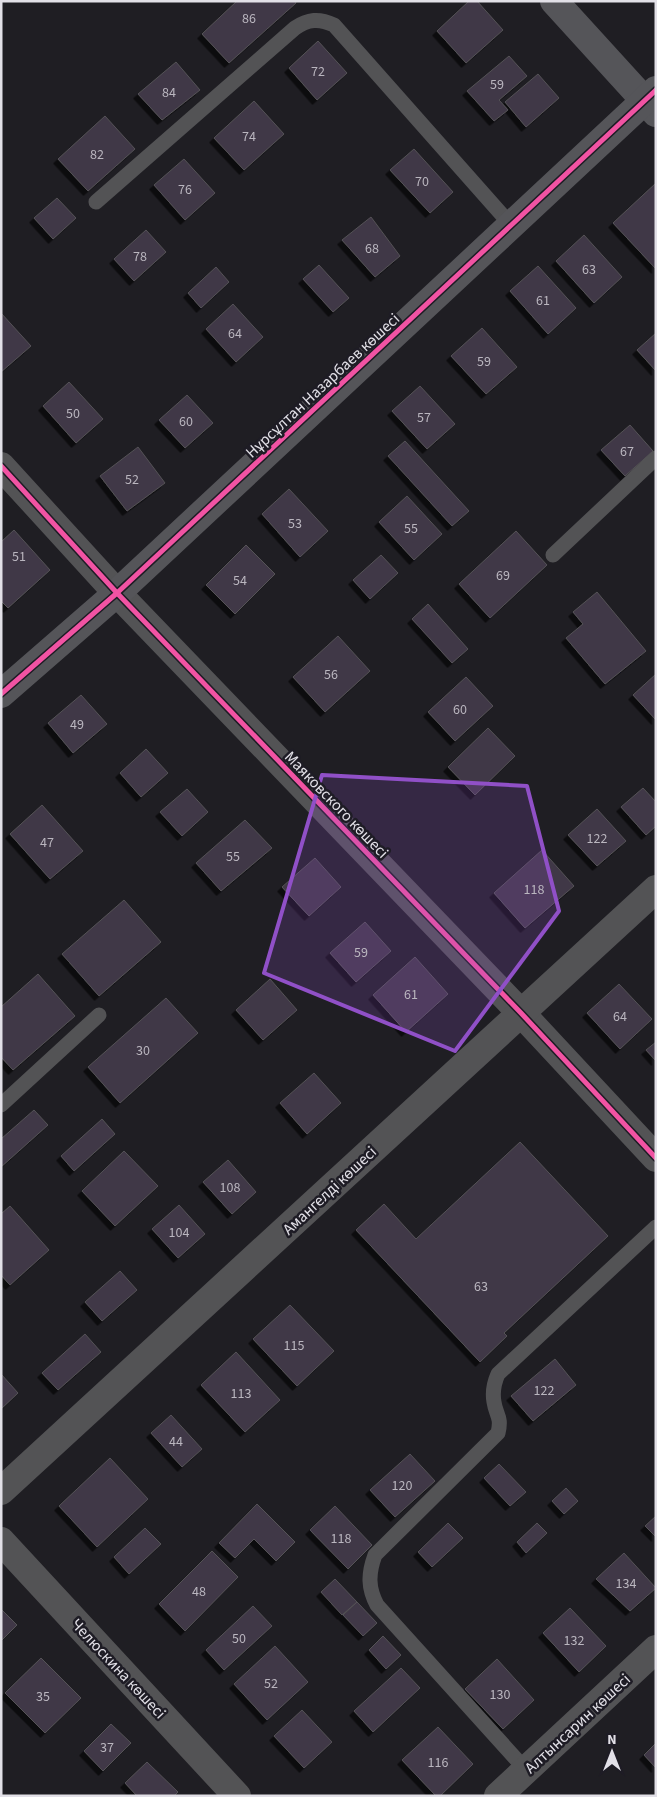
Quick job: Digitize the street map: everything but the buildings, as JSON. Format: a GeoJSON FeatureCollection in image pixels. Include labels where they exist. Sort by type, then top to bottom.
{"type":"FeatureCollection","features":[{"type":"Feature","properties":{"kind":"street"},"geometry":{"type":"LineString","coordinates":[[554,1],[652,101]]}},
{"type":"Feature","properties":{"kind":"street","name":"Нұрсұлтан Назарбаев көшесі"},"geometry":{"type":"LineString","coordinates":[[1,694],[117,593],[511,225],[652,101]]}},
{"type":"Feature","properties":{"kind":"street","name":"Маяковского көшесі"},"geometry":{"type":"LineString","coordinates":[[1,466],[117,593],[521,1013],[656,1158]]}},
{"type":"Feature","properties":{"kind":"street","name":"Амангелді көшесі"},"geometry":{"type":"LineString","coordinates":[[1,1491],[656,889]]}},
{"type":"Feature","properties":{"kind":"street","name":"Челюскина көшесі"},"geometry":{"type":"LineString","coordinates":[[1,1541],[237,1796]]}},
{"type":"Feature","properties":{"kind":"street","name":"Алтынсарин көшесі"},"geometry":{"type":"LineString","coordinates":[[498,1796],[656,1649]]}},
{"type":"Feature","properties":{"kind":"lane"},"geometry":{"type":"LineString","coordinates":[[96,202],[294,28],[304,22],[314,20],[324,21],[334,26],[511,225]]}},
{"type":"Feature","properties":{"kind":"lane"},"geometry":{"type":"LineString","coordinates":[[553,555],[656,458]]}},
{"type":"Feature","properties":{"kind":"lane"},"geometry":{"type":"LineString","coordinates":[[1,1105],[98,1015]]}},
{"type":"Feature","properties":{"kind":"lane"},"geometry":{"type":"LineString","coordinates":[[526,1770],[377,1605],[368,1581],[370,1567],[375,1556],[498,1433],[501,1422],[494,1402],[493,1387],[498,1374],[656,1227]]}},
{"type":"Feature","properties":{"kind":"highlighted area"},"geometry":{"type":"Polygon","coordinates":[[[322,775],[527,786],[559,911],[455,1051],[264,973],[322,775]]]}},
{"type":"Feature","properties":{"kind":"cycle path"},"geometry":{"type":"LineString","coordinates":[[1,694],[117,593],[656,90]]}},
{"type":"Feature","properties":{"kind":"cycle path"},"geometry":{"type":"LineString","coordinates":[[1,466],[117,593],[521,1013],[656,1158]]}}]}
